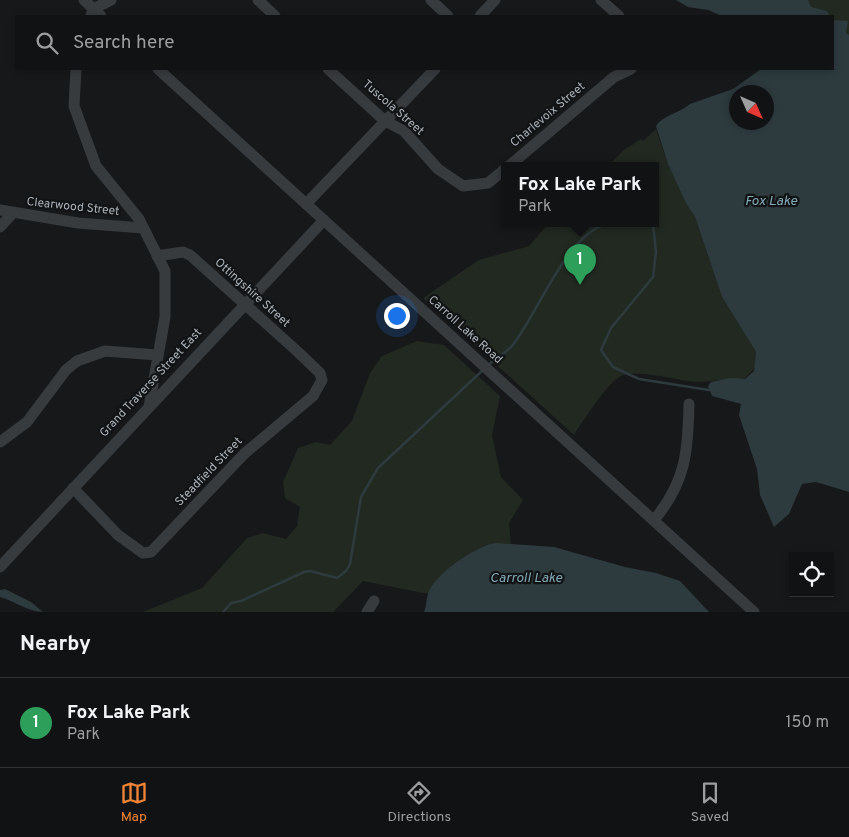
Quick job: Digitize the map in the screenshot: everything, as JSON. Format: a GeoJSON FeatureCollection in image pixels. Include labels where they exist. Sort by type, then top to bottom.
{"type":"FeatureCollection","features":[{"type":"Feature","properties":{"kind":"street"},"geometry":{"type":"LineString","coordinates":[[84,0],[95,14],[111,0]]}},
{"type":"Feature","properties":{"kind":"street"},"geometry":{"type":"LineString","coordinates":[[258,0],[274,15]]}},
{"type":"Feature","properties":{"kind":"street"},"geometry":{"type":"LineString","coordinates":[[431,0],[447,15]]}},
{"type":"Feature","properties":{"kind":"street"},"geometry":{"type":"LineString","coordinates":[[481,15],[496,0]]}},
{"type":"Feature","properties":{"kind":"street"},"geometry":{"type":"LineString","coordinates":[[601,0],[618,15]]}},
{"type":"Feature","properties":{"kind":"street"},"geometry":{"type":"LineString","coordinates":[[76,70],[74,106],[96,166],[139,219],[164,271],[165,317],[149,407]]}},
{"type":"Feature","properties":{"kind":"street","name":"Carroll Lake Road"},"geometry":{"type":"LineString","coordinates":[[159,70],[754,612]]}},
{"type":"Feature","properties":{"kind":"street","name":"Tuscola Street"},"geometry":{"type":"LineString","coordinates":[[329,70],[385,121],[404,132],[438,169],[463,186],[488,183],[501,172]]}},
{"type":"Feature","properties":{"kind":"street"},"geometry":{"type":"LineString","coordinates":[[306,204],[434,70]]}},
{"type":"Feature","properties":{"kind":"street","name":"Charlevoix Street"},"geometry":{"type":"LineString","coordinates":[[514,162],[614,77],[629,70]]}},
{"type":"Feature","properties":{"kind":"street","name":"Clearwood Street"},"geometry":{"type":"LineString","coordinates":[[0,210],[78,222],[143,228]]}},
{"type":"Feature","properties":{"kind":"street"},"geometry":{"type":"LineString","coordinates":[[0,227],[13,213]]}},
{"type":"Feature","properties":{"kind":"street","name":"Grand Traverse Street East"},"geometry":{"type":"LineString","coordinates":[[2,560],[73,488],[243,304],[324,220]]}},
{"type":"Feature","properties":{"kind":"street","name":"Ottingshire Street"},"geometry":{"type":"LineString","coordinates":[[158,256],[182,252],[190,255],[320,373]]}},
{"type":"Feature","properties":{"kind":"street"},"geometry":{"type":"LineString","coordinates":[[0,442],[27,422],[66,370],[78,361],[105,351],[157,355]]}},
{"type":"Feature","properties":{"kind":"street","name":"Steadfield Street"},"geometry":{"type":"LineString","coordinates":[[73,488],[131,546],[143,553],[156,550],[244,454],[313,396],[322,380],[320,373]]}},
{"type":"Feature","properties":{"kind":"street"},"geometry":{"type":"LineString","coordinates":[[654,520],[672,497],[686,462],[689,404]]}},
{"type":"Feature","properties":{"kind":"street"},"geometry":{"type":"LineString","coordinates":[[367,612],[374,601]]}},
{"type":"Feature","properties":{"kind":"shaded area"},"geometry":{"type":"Polygon","coordinates":[[[776,0],[849,0],[849,46],[834,40],[834,15],[786,15],[776,0]]]}},
{"type":"Feature","properties":{"kind":"shaded area"},"geometry":{"type":"Polygon","coordinates":[[[656,129],[668,164],[695,217],[722,297],[756,352],[755,368],[743,380],[729,379],[693,382],[644,374],[621,376],[609,386],[574,435],[488,359],[489,357],[423,298],[479,260],[529,246],[545,227],[659,227],[659,162],[612,162],[624,150],[641,139],[643,141],[656,129]]]}},
{"type":"Feature","properties":{"kind":"shaded area"},"geometry":{"type":"Polygon","coordinates":[[[417,341],[444,345],[500,396],[492,435],[501,477],[523,500],[509,523],[511,545],[492,544],[483,546],[464,556],[446,570],[432,586],[428,594],[363,581],[333,612],[143,612],[202,588],[247,538],[262,533],[286,539],[297,526],[300,507],[285,498],[283,482],[298,448],[316,442],[330,445],[352,421],[370,373],[382,356],[417,341]]]}},
{"type":"Feature","properties":{"kind":"water"},"geometry":{"type":"Polygon","coordinates":[[[676,0],[808,0],[811,7],[827,11],[829,15],[720,15],[708,10],[688,7],[676,0]]]}},
{"type":"Feature","properties":{"kind":"water","name":"Fox Lake"},"geometry":{"type":"Polygon","coordinates":[[[834,20],[848,21],[846,33],[849,35],[849,492],[816,482],[802,484],[789,514],[774,527],[760,495],[757,469],[739,415],[741,404],[712,396],[708,386],[711,382],[730,378],[745,379],[754,371],[756,352],[722,297],[695,217],[686,203],[668,164],[656,126],[663,119],[690,104],[729,90],[729,130],[774,130],[774,85],[739,85],[760,70],[834,70],[834,20]]]}},
{"type":"Feature","properties":{"kind":"water","name":"Carroll Lake"},"geometry":{"type":"Polygon","coordinates":[[[497,543],[554,547],[625,567],[656,573],[680,581],[709,612],[424,612],[429,592],[441,575],[459,560],[479,548],[497,543]]]}},
{"type":"Feature","properties":{"kind":"water"},"geometry":{"type":"Polygon","coordinates":[[[5,589],[31,602],[43,612],[32,610],[0,597],[0,590],[5,589]]]}},
{"type":"Feature","properties":{"kind":"waterway"},"geometry":{"type":"LineString","coordinates":[[488,365],[512,346],[554,277],[579,243],[592,231],[601,227]]}},
{"type":"Feature","properties":{"kind":"waterway"},"geometry":{"type":"LineString","coordinates":[[653,227],[656,252],[653,277],[611,328],[601,350],[613,367],[639,379],[709,390]]}},
{"type":"Feature","properties":{"kind":"waterway"},"geometry":{"type":"LineString","coordinates":[[223,612],[231,603],[241,601],[304,572],[310,571],[337,578],[346,571],[350,564],[361,497],[378,468],[482,371]]}},
{"type":"Feature","properties":{"kind":"place","name":"Fox Lake Park"},"geometry":{"type":"Point","coordinates":[580,285]}}]}
